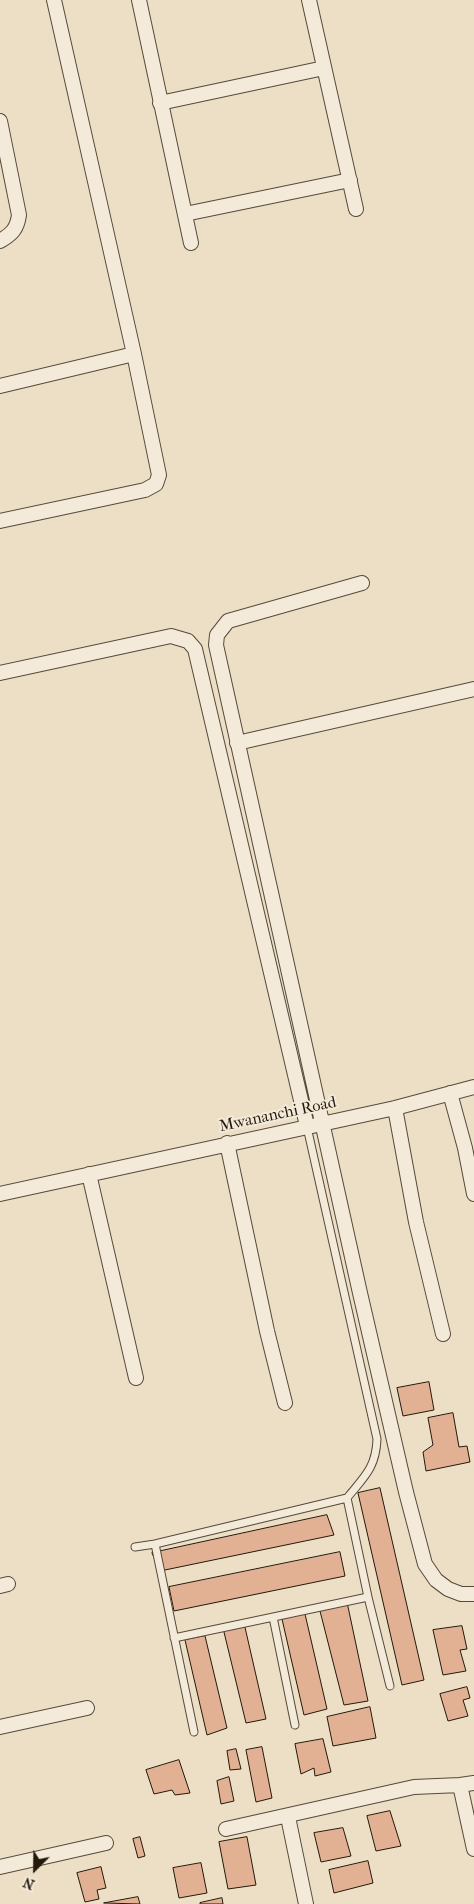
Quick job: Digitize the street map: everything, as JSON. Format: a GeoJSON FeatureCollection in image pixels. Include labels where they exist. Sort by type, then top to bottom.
{"type":"FeatureCollection","features":[{"type":"Feature","properties":{"kind":"street"},"geometry":{"type":"LineString","coordinates":[[0,521],[145,490],[156,484],[159,475],[157,457],[54,0]]}},
{"type":"Feature","properties":{"kind":"street"},"geometry":{"type":"LineString","coordinates":[[139,0],[191,243]]}},
{"type":"Feature","properties":{"kind":"street"},"geometry":{"type":"LineString","coordinates":[[309,0],[356,209]]}},
{"type":"Feature","properties":{"kind":"street"},"geometry":{"type":"LineString","coordinates":[[160,103],[324,68]]}},
{"type":"Feature","properties":{"kind":"street"},"geometry":{"type":"LineString","coordinates":[[0,121],[19,214],[18,226],[12,234],[0,241]]}},
{"type":"Feature","properties":{"kind":"street"},"geometry":{"type":"LineString","coordinates":[[185,214],[350,180]]}},
{"type":"Feature","properties":{"kind":"street"},"geometry":{"type":"LineString","coordinates":[[0,386],[134,354]]}},
{"type":"Feature","properties":{"kind":"street"},"geometry":{"type":"LineString","coordinates":[[362,583],[228,622],[217,636],[216,645],[373,1350],[425,1564],[436,1580],[448,1589],[461,1594],[474,1594]]}},
{"type":"Feature","properties":{"kind":"street"},"geometry":{"type":"LineString","coordinates":[[0,673],[171,636],[188,641],[195,648],[307,1126]]}},
{"type":"Feature","properties":{"kind":"street"},"geometry":{"type":"LineString","coordinates":[[237,743],[474,689]]}},
{"type":"Feature","properties":{"kind":"street","name":"Mwananchi Road"},"geometry":{"type":"LineString","coordinates":[[0,1194],[227,1143],[395,1108],[474,1088]]}},
{"type":"Feature","properties":{"kind":"street"},"geometry":{"type":"LineString","coordinates":[[450,1093],[465,1148],[474,1194]]}},
{"type":"Feature","properties":{"kind":"street"},"geometry":{"type":"LineString","coordinates":[[395,1108],[416,1222],[443,1334]]}},
{"type":"Feature","properties":{"kind":"street"},"geometry":{"type":"LineString","coordinates":[[227,1143],[267,1331],[285,1403]]}},
{"type":"Feature","properties":{"kind":"street"},"geometry":{"type":"LineString","coordinates":[[89,1174],[136,1378]]}},
{"type":"Feature","properties":{"kind":"street"},"geometry":{"type":"LineString","coordinates":[[0,1728],[87,1708]]}},
{"type":"Feature","properties":{"kind":"street"},"geometry":{"type":"LineString","coordinates":[[226,1829],[288,1817],[414,1787],[474,1783]]}},
{"type":"Feature","properties":{"kind":"street"},"geometry":{"type":"LineString","coordinates":[[460,1785],[474,1850]]}},
{"type":"Feature","properties":{"kind":"street"},"geometry":{"type":"LineString","coordinates":[[288,1817],[306,1904]]}},
{"type":"Feature","properties":{"kind":"street"},"geometry":{"type":"LineString","coordinates":[[0,1867],[106,1842]]}},
{"type":"Feature","properties":{"kind":"lane"},"geometry":{"type":"LineString","coordinates":[[135,1546],[155,1544],[347,1498],[373,1465],[377,1453],[377,1439],[307,1126]]}},
{"type":"Feature","properties":{"kind":"lane"},"geometry":{"type":"LineString","coordinates":[[347,1498],[368,1597],[390,1686]]}},
{"type":"Feature","properties":{"kind":"lane"},"geometry":{"type":"LineString","coordinates":[[155,1544],[194,1732]]}},
{"type":"Feature","properties":{"kind":"lane"},"geometry":{"type":"LineString","coordinates":[[174,1638],[368,1597]]}},
{"type":"Feature","properties":{"kind":"lane"},"geometry":{"type":"LineString","coordinates":[[273,1617],[295,1725]]}},
{"type":"Feature","properties":{"kind":"building"},"geometry":{"type":"Polygon","coordinates":[[[429,1382],[434,1410],[403,1416],[397,1388],[429,1382]]]}},
{"type":"Feature","properties":{"kind":"building"},"geometry":{"type":"Polygon","coordinates":[[[453,1413],[459,1447],[467,1446],[470,1462],[426,1471],[423,1452],[433,1445],[428,1418],[453,1413]]]}},
{"type":"Feature","properties":{"kind":"building"},"geometry":{"type":"Polygon","coordinates":[[[380,1488],[424,1680],[402,1685],[358,1493],[380,1488]]]}},
{"type":"Feature","properties":{"kind":"building"},"geometry":{"type":"Polygon","coordinates":[[[327,1515],[334,1535],[160,1571],[152,1553],[327,1515]]]}},
{"type":"Feature","properties":{"kind":"building"},"geometry":{"type":"Polygon","coordinates":[[[340,1552],[345,1576],[174,1611],[169,1587],[340,1552]]]}},
{"type":"Feature","properties":{"kind":"building"},"geometry":{"type":"Polygon","coordinates":[[[347,1602],[368,1701],[344,1705],[320,1611],[347,1602]]]}},
{"type":"Feature","properties":{"kind":"building"},"geometry":{"type":"Polygon","coordinates":[[[305,1614],[327,1709],[304,1715],[282,1619],[305,1614]]]}},
{"type":"Feature","properties":{"kind":"building"},"geometry":{"type":"Polygon","coordinates":[[[244,1623],[266,1719],[246,1723],[223,1628],[244,1623]]]}},
{"type":"Feature","properties":{"kind":"building"},"geometry":{"type":"Polygon","coordinates":[[[462,1626],[467,1649],[460,1650],[466,1671],[443,1675],[433,1630],[462,1626]]]}},
{"type":"Feature","properties":{"kind":"building"},"geometry":{"type":"Polygon","coordinates":[[[205,1636],[227,1728],[207,1735],[185,1640],[205,1636]]]}},
{"type":"Feature","properties":{"kind":"building"},"geometry":{"type":"Polygon","coordinates":[[[467,1687],[470,1698],[463,1700],[468,1716],[448,1721],[440,1694],[467,1687]]]}},
{"type":"Feature","properties":{"kind":"building"},"geometry":{"type":"Polygon","coordinates":[[[370,1707],[376,1738],[333,1746],[327,1717],[370,1707]]]}},
{"type":"Feature","properties":{"kind":"building"},"geometry":{"type":"Polygon","coordinates":[[[323,1739],[331,1772],[315,1776],[314,1768],[301,1774],[295,1744],[323,1739]]]}},
{"type":"Feature","properties":{"kind":"building"},"geometry":{"type":"Polygon","coordinates":[[[262,1747],[272,1798],[256,1802],[246,1750],[262,1747]]]}},
{"type":"Feature","properties":{"kind":"building"},"geometry":{"type":"Polygon","coordinates":[[[236,1749],[241,1769],[230,1770],[227,1751],[236,1749]]]}},
{"type":"Feature","properties":{"kind":"building"},"geometry":{"type":"Polygon","coordinates":[[[179,1760],[190,1793],[175,1795],[172,1790],[154,1794],[146,1770],[179,1760]]]}},
{"type":"Feature","properties":{"kind":"building"},"geometry":{"type":"Polygon","coordinates":[[[229,1777],[234,1801],[221,1804],[217,1781],[229,1777]]]}},
{"type":"Feature","properties":{"kind":"building"},"geometry":{"type":"Polygon","coordinates":[[[390,1811],[401,1846],[376,1851],[367,1816],[390,1811]]]}},
{"type":"Feature","properties":{"kind":"building"},"geometry":{"type":"Polygon","coordinates":[[[343,1828],[351,1856],[321,1862],[314,1833],[343,1828]]]}},
{"type":"Feature","properties":{"kind":"building"},"geometry":{"type":"Polygon","coordinates":[[[140,1837],[145,1856],[138,1858],[133,1839],[140,1837]]]}},
{"type":"Feature","properties":{"kind":"building"},"geometry":{"type":"Polygon","coordinates":[[[247,1837],[256,1885],[228,1889],[219,1842],[247,1837]]]}},
{"type":"Feature","properties":{"kind":"building"},"geometry":{"type":"Polygon","coordinates":[[[368,1861],[373,1883],[334,1893],[329,1870],[368,1861]]]}},
{"type":"Feature","properties":{"kind":"building"},"geometry":{"type":"Polygon","coordinates":[[[201,1863],[207,1893],[179,1898],[173,1868],[201,1863]]]}},
{"type":"Feature","properties":{"kind":"building"},"geometry":{"type":"Polygon","coordinates":[[[101,1867],[106,1888],[97,1890],[99,1899],[85,1902],[77,1873],[101,1867]]]}},
{"type":"Feature","properties":{"kind":"building"},"geometry":{"type":"Polygon","coordinates":[[[138,1897],[140,1904],[104,1903],[138,1897]]]}},
{"type":"Feature","properties":{"kind":"building"},"geometry":{"type":"Polygon","coordinates":[[[222,1898],[223,1904],[200,1904],[200,1903],[222,1898]]]}}]}
